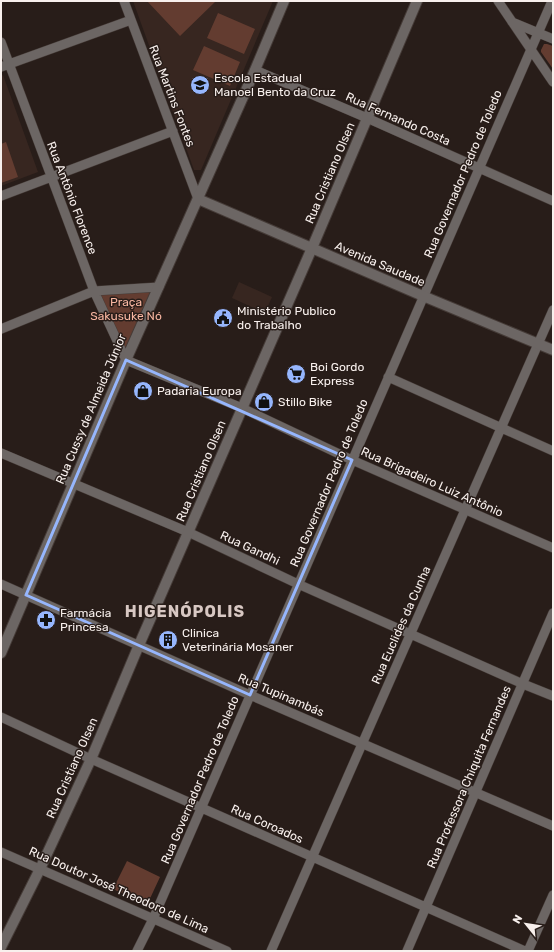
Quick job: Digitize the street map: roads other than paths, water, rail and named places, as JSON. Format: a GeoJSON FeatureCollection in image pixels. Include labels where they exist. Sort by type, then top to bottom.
{"type":"FeatureCollection","features":[{"type":"Feature","properties":{"kind":"street","name":"Rua Martins Fontes"},"geometry":{"type":"LineString","coordinates":[[124,1],[198,199]]}},
{"type":"Feature","properties":{"kind":"street","name":"Rua Cussy de Almeida Júnior"},"geometry":{"type":"LineString","coordinates":[[1,653],[126,360],[255,70],[284,1]]}},
{"type":"Feature","properties":{"kind":"street","name":"Rua Cristiano Olsen"},"geometry":{"type":"LineString","coordinates":[[1,947],[40,869],[91,759],[138,645],[312,248],[417,1]]}},
{"type":"Feature","properties":{"kind":"street"},"geometry":{"type":"LineString","coordinates":[[498,1],[553,82]]}},
{"type":"Feature","properties":{"kind":"street","name":"Rua Governador Pedro de Toledo"},"geometry":{"type":"LineString","coordinates":[[137,951],[153,919],[537,32],[552,1]]}},
{"type":"Feature","properties":{"kind":"street"},"geometry":{"type":"LineString","coordinates":[[5,65],[131,20]]}},
{"type":"Feature","properties":{"kind":"street"},"geometry":{"type":"LineString","coordinates":[[512,22],[553,39]]}},
{"type":"Feature","properties":{"kind":"street","name":"Rua Antônio Florence"},"geometry":{"type":"LineString","coordinates":[[1,42],[5,65],[51,177],[94,291],[126,360]]}},
{"type":"Feature","properties":{"kind":"street","name":"Rua Fernando Costa"},"geometry":{"type":"LineString","coordinates":[[255,70],[553,201]]}},
{"type":"Feature","properties":{"kind":"street"},"geometry":{"type":"LineString","coordinates":[[1,196],[173,131]]}},
{"type":"Feature","properties":{"kind":"street","name":"Avenida Saudade"},"geometry":{"type":"LineString","coordinates":[[198,199],[553,350]]}},
{"type":"Feature","properties":{"kind":"street"},"geometry":{"type":"LineString","coordinates":[[1,330],[94,291],[159,287]]}},
{"type":"Feature","properties":{"kind":"street","name":"Rua Euclides da Cunha"},"geometry":{"type":"LineString","coordinates":[[271,951],[553,310]]}},
{"type":"Feature","properties":{"kind":"street","name":"Rua Brigadeiro Luiz Antônio"},"geometry":{"type":"LineString","coordinates":[[126,360],[242,408],[352,460],[553,548]]}},
{"type":"Feature","properties":{"kind":"street"},"geometry":{"type":"LineString","coordinates":[[388,377],[553,451]]}},
{"type":"Feature","properties":{"kind":"street","name":"Rua Gandhi"},"geometry":{"type":"LineString","coordinates":[[1,453],[188,532],[298,584],[553,696]]}},
{"type":"Feature","properties":{"kind":"street","name":"Rua Tupinambás"},"geometry":{"type":"LineString","coordinates":[[1,584],[250,695],[553,826]]}},
{"type":"Feature","properties":{"kind":"street","name":"Rua Professora Chiquita Fernandes"},"geometry":{"type":"LineString","coordinates":[[407,951],[553,613]]}},
{"type":"Feature","properties":{"kind":"street","name":"Rua Coroados"},"geometry":{"type":"LineString","coordinates":[[1,717],[91,759],[525,951]]}},
{"type":"Feature","properties":{"kind":"street","name":"Rua Doutor José Theodoro de Lima"},"geometry":{"type":"LineString","coordinates":[[1,852],[227,951]]}},
{"type":"Feature","properties":{"kind":"street"},"geometry":{"type":"LineString","coordinates":[[528,951],[553,895]]}},
{"type":"Feature","properties":{"kind":"place","name":"Escola Estadual Manoel Bento da Cruz"},"geometry":{"type":"Point","coordinates":[200,85]}},
{"type":"Feature","properties":{"kind":"place","name":"Ministério Publico do Trabalho"},"geometry":{"type":"Point","coordinates":[223,318]}},
{"type":"Feature","properties":{"kind":"place","name":"Boi Gordo Express"},"geometry":{"type":"Point","coordinates":[296,374]}},
{"type":"Feature","properties":{"kind":"place","name":"Padaria Europa"},"geometry":{"type":"Point","coordinates":[143,391]}},
{"type":"Feature","properties":{"kind":"place","name":"Stillo Bike"},"geometry":{"type":"Point","coordinates":[264,402]}},
{"type":"Feature","properties":{"kind":"place","name":"Farmácia Princesa"},"geometry":{"type":"Point","coordinates":[46,620]}},
{"type":"Feature","properties":{"kind":"place","name":"Clinica Veterinária Mosaner"},"geometry":{"type":"Point","coordinates":[168,640]}},
{"type":"Feature","properties":{"kind":"district","name":"HIGENÓPOLIS"},"geometry":{"type":"Point","coordinates":[185,611]}},
{"type":"Feature","properties":{"kind":"park label","name":"Praça Sakusuke Nó"},"geometry":{"type":"Point","coordinates":[126,309]}}]}
